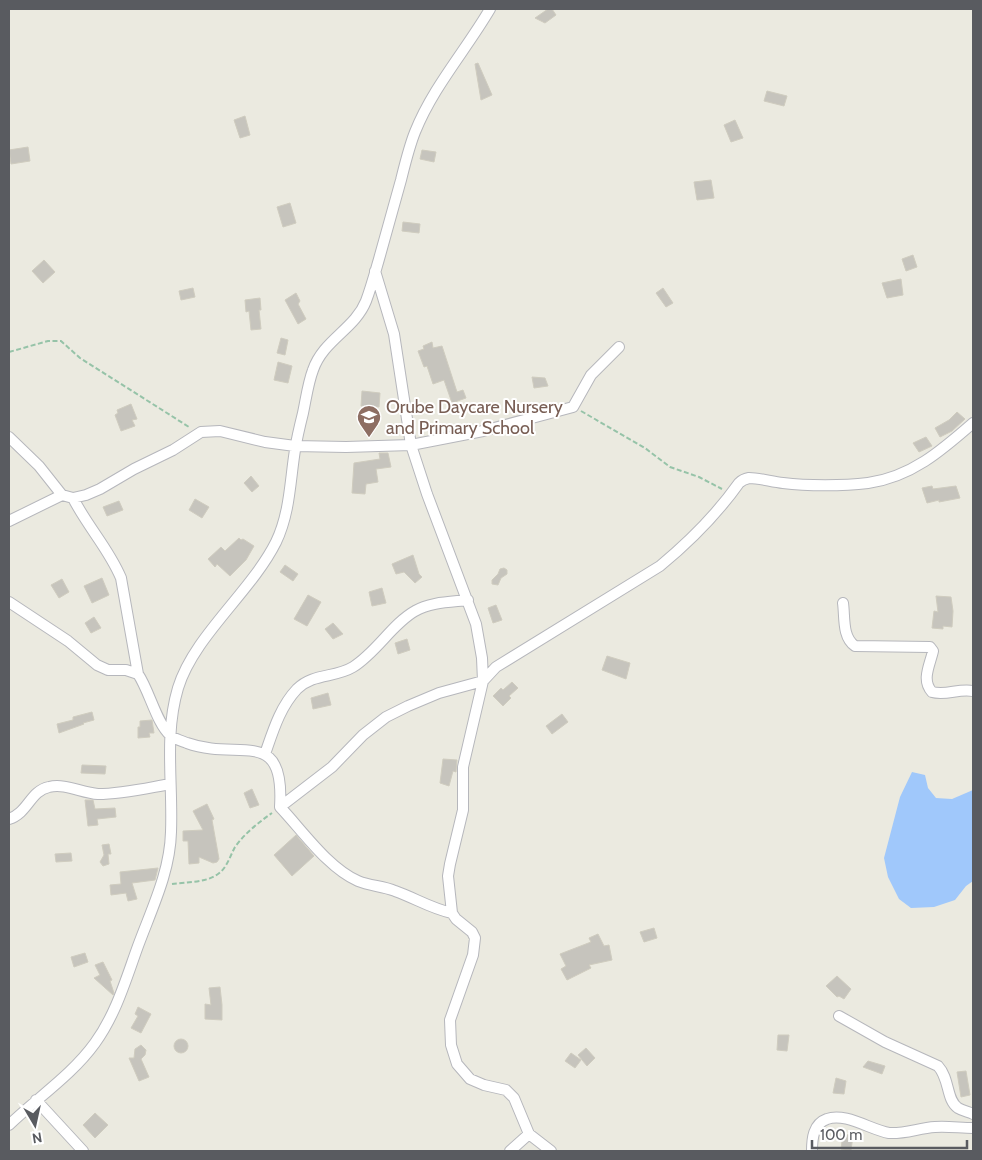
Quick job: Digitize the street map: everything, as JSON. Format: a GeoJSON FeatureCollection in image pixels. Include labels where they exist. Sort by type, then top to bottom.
{"type":"FeatureCollection","features":[{"type":"Feature","properties":{"kind":"street"},"geometry":{"type":"LineString","coordinates":[[9,1125],[80,1061],[95,1044],[117,1004],[162,885],[170,851],[172,833],[170,735],[173,707],[179,685],[191,661],[265,562],[276,541],[287,508],[295,446],[311,373],[316,360],[362,310],[375,271],[413,136],[424,110],[490,9]]}},
{"type":"Feature","properties":{"kind":"street"},"geometry":{"type":"LineString","coordinates":[[375,271],[394,334],[412,445],[427,494],[476,624],[482,658],[483,681],[463,767],[463,810],[450,864],[449,889],[452,913],[456,919],[472,932],[475,938],[473,954],[450,1020],[449,1031],[454,1057],[470,1079],[484,1085],[506,1090],[514,1098],[529,1134],[551,1151]]}},
{"type":"Feature","properties":{"kind":"street"},"geometry":{"type":"LineString","coordinates":[[9,438],[39,466],[62,495],[73,498],[100,489],[134,469],[173,450],[201,432],[220,431],[265,442],[295,446],[412,445],[492,428],[573,407],[591,375],[619,347]]}},
{"type":"Feature","properties":{"kind":"street"},"geometry":{"type":"LineString","coordinates":[[280,807],[332,767],[363,735],[386,717],[439,693],[483,681],[496,667],[660,566],[680,550],[744,479],[751,478],[784,483],[868,483],[913,469],[939,452],[973,424]]}},
{"type":"Feature","properties":{"kind":"street"},"geometry":{"type":"LineString","coordinates":[[9,521],[62,495]]}},
{"type":"Feature","properties":{"kind":"street"},"geometry":{"type":"LineString","coordinates":[[73,498],[81,514],[115,564],[120,578],[138,674],[170,735],[197,747],[254,750],[265,754],[276,763],[280,777],[280,807],[334,865],[361,882],[394,890],[430,907],[452,913]]}},
{"type":"Feature","properties":{"kind":"street"},"geometry":{"type":"LineString","coordinates":[[265,754],[275,724],[283,709],[305,682],[351,668],[368,656],[405,618],[416,610],[430,605],[468,600]]}},
{"type":"Feature","properties":{"kind":"street"},"geometry":{"type":"LineString","coordinates":[[9,602],[68,641],[97,665],[108,670],[126,670],[138,674]]}},
{"type":"Feature","properties":{"kind":"street"},"geometry":{"type":"LineString","coordinates":[[843,603],[847,637],[850,643],[855,646],[930,647],[933,651],[927,672],[927,682],[932,692],[943,694],[964,690],[973,691]]}},
{"type":"Feature","properties":{"kind":"street"},"geometry":{"type":"LineString","coordinates":[[482,658],[496,667]]}},
{"type":"Feature","properties":{"kind":"street"},"geometry":{"type":"LineString","coordinates":[[9,819],[21,812],[35,793],[52,786],[64,786],[77,791],[97,794],[170,784]]}},
{"type":"Feature","properties":{"kind":"street"},"geometry":{"type":"LineString","coordinates":[[839,1016],[885,1042],[938,1066],[944,1073],[953,1103],[973,1114]]}},
{"type":"Feature","properties":{"kind":"street"},"geometry":{"type":"LineString","coordinates":[[36,1100],[83,1151]]}},
{"type":"Feature","properties":{"kind":"street"},"geometry":{"type":"LineString","coordinates":[[812,1151],[814,1130],[819,1123],[827,1118],[837,1117],[889,1132],[902,1133],[936,1127],[973,1128]]}},
{"type":"Feature","properties":{"kind":"street"},"geometry":{"type":"LineString","coordinates":[[510,1151],[529,1134]]}},
{"type":"Feature","properties":{"kind":"path"},"geometry":{"type":"LineString","coordinates":[[9,352],[48,341],[61,341],[80,358],[183,424],[201,432]]}},
{"type":"Feature","properties":{"kind":"path"},"geometry":{"type":"LineString","coordinates":[[573,407],[645,448],[670,468],[699,477],[731,494]]}},
{"type":"Feature","properties":{"kind":"path"},"geometry":{"type":"LineString","coordinates":[[162,885],[209,878],[218,874],[241,839],[280,807]]}},
{"type":"Feature","properties":{"kind":"water"},"geometry":{"type":"Polygon","coordinates":[[[912,772],[925,775],[928,788],[936,798],[952,799],[973,790],[973,881],[966,886],[955,900],[934,907],[911,908],[899,899],[888,877],[884,858],[900,797],[912,772]]]}},
{"type":"Feature","properties":{"kind":"building"},"geometry":{"type":"Polygon","coordinates":[[[548,9],[552,9],[556,15],[545,23],[535,18],[548,9]]]}},
{"type":"Feature","properties":{"kind":"building"},"geometry":{"type":"Polygon","coordinates":[[[478,63],[492,95],[481,100],[475,64],[478,63]]]}},
{"type":"Feature","properties":{"kind":"building"},"geometry":{"type":"Polygon","coordinates":[[[767,91],[787,96],[784,106],[764,101],[767,91]]]}},
{"type":"Feature","properties":{"kind":"building"},"geometry":{"type":"Polygon","coordinates":[[[245,116],[250,135],[240,138],[234,120],[245,116]]]}},
{"type":"Feature","properties":{"kind":"building"},"geometry":{"type":"Polygon","coordinates":[[[735,120],[743,138],[731,142],[724,125],[735,120]]]}},
{"type":"Feature","properties":{"kind":"building"},"geometry":{"type":"Polygon","coordinates":[[[28,147],[30,161],[11,164],[9,150],[28,147]]]}},
{"type":"Feature","properties":{"kind":"building"},"geometry":{"type":"Polygon","coordinates":[[[422,150],[436,152],[434,162],[420,159],[422,150]]]}},
{"type":"Feature","properties":{"kind":"building"},"geometry":{"type":"Polygon","coordinates":[[[711,180],[714,198],[697,200],[694,182],[711,180]]]}},
{"type":"Feature","properties":{"kind":"building"},"geometry":{"type":"Polygon","coordinates":[[[290,203],[296,223],[283,227],[277,207],[290,203]]]}},
{"type":"Feature","properties":{"kind":"building"},"geometry":{"type":"Polygon","coordinates":[[[403,222],[420,224],[419,233],[402,231],[403,222]]]}},
{"type":"Feature","properties":{"kind":"building"},"geometry":{"type":"Polygon","coordinates":[[[913,255],[917,267],[906,271],[902,259],[913,255]]]}},
{"type":"Feature","properties":{"kind":"building"},"geometry":{"type":"Polygon","coordinates":[[[44,260],[55,272],[43,283],[32,271],[44,260]]]}},
{"type":"Feature","properties":{"kind":"building"},"geometry":{"type":"Polygon","coordinates":[[[901,279],[903,295],[887,298],[882,283],[901,279]]]}},
{"type":"Feature","properties":{"kind":"building"},"geometry":{"type":"Polygon","coordinates":[[[193,288],[195,297],[181,300],[179,291],[193,288]]]}},
{"type":"Feature","properties":{"kind":"building"},"geometry":{"type":"Polygon","coordinates":[[[663,288],[673,303],[666,307],[656,293],[663,288]]]}},
{"type":"Feature","properties":{"kind":"building"},"geometry":{"type":"Polygon","coordinates":[[[296,293],[300,301],[298,304],[306,319],[298,324],[285,300],[296,293]]]}},
{"type":"Feature","properties":{"kind":"building"},"geometry":{"type":"Polygon","coordinates":[[[260,298],[261,329],[251,330],[249,311],[246,312],[245,300],[260,298]]]}},
{"type":"Feature","properties":{"kind":"building"},"geometry":{"type":"Polygon","coordinates":[[[281,338],[288,340],[285,355],[277,353],[281,338]]]}},
{"type":"Feature","properties":{"kind":"building"},"geometry":{"type":"Polygon","coordinates":[[[432,342],[433,348],[442,346],[457,392],[463,390],[466,398],[452,403],[444,380],[433,384],[427,366],[424,367],[418,351],[424,349],[423,346],[432,342]]]}},
{"type":"Feature","properties":{"kind":"building"},"geometry":{"type":"Polygon","coordinates":[[[278,362],[292,366],[288,383],[274,380],[278,362]]]}},
{"type":"Feature","properties":{"kind":"building"},"geometry":{"type":"Polygon","coordinates":[[[532,377],[545,378],[548,386],[534,388],[532,377]]]}},
{"type":"Feature","properties":{"kind":"building"},"geometry":{"type":"Polygon","coordinates":[[[362,391],[380,393],[379,407],[361,406],[362,391]]]}},
{"type":"Feature","properties":{"kind":"building"},"geometry":{"type":"Polygon","coordinates":[[[131,404],[137,419],[132,420],[135,426],[121,431],[115,415],[118,413],[117,410],[131,404]]]}},
{"type":"Feature","properties":{"kind":"building"},"geometry":{"type":"Polygon","coordinates":[[[957,412],[965,419],[952,431],[940,437],[935,428],[949,420],[957,412]]]}},
{"type":"Feature","properties":{"kind":"building"},"geometry":{"type":"Polygon","coordinates":[[[926,437],[932,446],[919,452],[913,443],[926,437]]]}},
{"type":"Feature","properties":{"kind":"building"},"geometry":{"type":"Polygon","coordinates":[[[379,453],[388,453],[391,467],[376,469],[378,482],[366,484],[365,494],[352,493],[354,463],[380,459],[379,453]]]}},
{"type":"Feature","properties":{"kind":"building"},"geometry":{"type":"Polygon","coordinates":[[[251,476],[259,486],[252,492],[244,483],[251,476]]]}},
{"type":"Feature","properties":{"kind":"building"},"geometry":{"type":"Polygon","coordinates":[[[932,486],[933,489],[956,486],[960,498],[927,503],[922,488],[932,486]]]}},
{"type":"Feature","properties":{"kind":"building"},"geometry":{"type":"Polygon","coordinates":[[[195,499],[209,507],[202,518],[189,510],[195,499]]]}},
{"type":"Feature","properties":{"kind":"building"},"geometry":{"type":"Polygon","coordinates":[[[119,501],[123,510],[107,516],[103,507],[119,501]]]}},
{"type":"Feature","properties":{"kind":"building"},"geometry":{"type":"Polygon","coordinates":[[[239,538],[254,546],[246,560],[230,576],[217,564],[215,567],[208,559],[221,547],[225,551],[239,538]]]}},
{"type":"Feature","properties":{"kind":"building"},"geometry":{"type":"Polygon","coordinates":[[[413,555],[419,574],[422,577],[415,583],[404,572],[396,574],[392,564],[413,555]]]}},
{"type":"Feature","properties":{"kind":"building"},"geometry":{"type":"Polygon","coordinates":[[[285,565],[298,574],[293,581],[280,572],[285,565]]]}},
{"type":"Feature","properties":{"kind":"building"},"geometry":{"type":"Polygon","coordinates":[[[504,568],[507,570],[507,574],[501,578],[498,585],[492,584],[492,580],[500,569],[504,568]]]}},
{"type":"Feature","properties":{"kind":"building"},"geometry":{"type":"Polygon","coordinates":[[[102,578],[109,595],[92,603],[84,586],[102,578]]]}},
{"type":"Feature","properties":{"kind":"building"},"geometry":{"type":"Polygon","coordinates":[[[62,579],[69,592],[59,598],[51,585],[62,579]]]}},
{"type":"Feature","properties":{"kind":"building"},"geometry":{"type":"Polygon","coordinates":[[[382,588],[386,603],[372,606],[369,592],[382,588]]]}},
{"type":"Feature","properties":{"kind":"building"},"geometry":{"type":"Polygon","coordinates":[[[308,595],[321,602],[307,626],[294,619],[308,595]]]}},
{"type":"Feature","properties":{"kind":"building"},"geometry":{"type":"Polygon","coordinates":[[[936,596],[951,597],[953,611],[952,627],[943,626],[943,629],[932,628],[934,611],[938,612],[936,596]]]}},
{"type":"Feature","properties":{"kind":"building"},"geometry":{"type":"Polygon","coordinates":[[[496,605],[502,620],[493,623],[488,608],[496,605]]]}},
{"type":"Feature","properties":{"kind":"building"},"geometry":{"type":"Polygon","coordinates":[[[94,617],[101,628],[91,633],[85,623],[94,617]]]}},
{"type":"Feature","properties":{"kind":"building"},"geometry":{"type":"Polygon","coordinates":[[[333,623],[343,634],[333,639],[325,629],[333,623]]]}},
{"type":"Feature","properties":{"kind":"building"},"geometry":{"type":"Polygon","coordinates":[[[407,639],[410,650],[398,654],[395,643],[407,639]]]}},
{"type":"Feature","properties":{"kind":"building"},"geometry":{"type":"Polygon","coordinates":[[[607,656],[630,663],[626,679],[602,670],[607,656]]]}},
{"type":"Feature","properties":{"kind":"building"},"geometry":{"type":"Polygon","coordinates":[[[512,682],[518,688],[509,696],[511,698],[503,706],[493,696],[501,688],[503,690],[512,682]]]}},
{"type":"Feature","properties":{"kind":"building"},"geometry":{"type":"Polygon","coordinates":[[[328,693],[331,705],[313,709],[311,698],[328,693]]]}},
{"type":"Feature","properties":{"kind":"building"},"geometry":{"type":"Polygon","coordinates":[[[92,712],[94,720],[59,733],[57,724],[92,712]]]}},
{"type":"Feature","properties":{"kind":"building"},"geometry":{"type":"Polygon","coordinates":[[[562,714],[568,722],[552,734],[546,726],[562,714]]]}},
{"type":"Feature","properties":{"kind":"building"},"geometry":{"type":"Polygon","coordinates":[[[152,720],[154,733],[149,733],[150,737],[138,738],[140,721],[152,720]]]}},
{"type":"Feature","properties":{"kind":"building"},"geometry":{"type":"Polygon","coordinates":[[[443,759],[457,760],[456,772],[453,771],[449,786],[440,783],[443,759]]]}},
{"type":"Feature","properties":{"kind":"building"},"geometry":{"type":"Polygon","coordinates":[[[82,765],[106,766],[105,774],[81,773],[82,765]]]}},
{"type":"Feature","properties":{"kind":"building"},"geometry":{"type":"Polygon","coordinates":[[[252,789],[259,805],[250,808],[244,793],[252,789]]]}},
{"type":"Feature","properties":{"kind":"building"},"geometry":{"type":"Polygon","coordinates":[[[85,800],[93,800],[95,809],[115,808],[116,817],[97,819],[98,825],[88,826],[85,800]]]}},
{"type":"Feature","properties":{"kind":"building"},"geometry":{"type":"Polygon","coordinates":[[[207,804],[214,819],[212,820],[219,859],[213,863],[199,857],[199,863],[189,864],[188,841],[183,841],[183,831],[203,830],[193,811],[207,804]]]}},
{"type":"Feature","properties":{"kind":"building"},"geometry":{"type":"Polygon","coordinates":[[[296,835],[314,856],[292,876],[274,855],[296,835]]]}},
{"type":"Feature","properties":{"kind":"building"},"geometry":{"type":"Polygon","coordinates":[[[109,844],[111,854],[108,854],[109,864],[103,866],[100,862],[104,855],[102,845],[109,844]]]}},
{"type":"Feature","properties":{"kind":"building"},"geometry":{"type":"Polygon","coordinates":[[[71,853],[72,861],[56,862],[55,854],[71,853]]]}},
{"type":"Feature","properties":{"kind":"building"},"geometry":{"type":"Polygon","coordinates":[[[158,868],[155,880],[132,883],[137,899],[128,901],[126,893],[111,895],[110,885],[121,884],[120,872],[158,868]]]}},
{"type":"Feature","properties":{"kind":"building"},"geometry":{"type":"Polygon","coordinates":[[[654,928],[657,938],[644,942],[640,932],[654,928]]]}},
{"type":"Feature","properties":{"kind":"building"},"geometry":{"type":"Polygon","coordinates":[[[598,934],[604,946],[609,945],[612,960],[589,965],[591,968],[567,980],[561,969],[566,966],[560,954],[591,942],[589,938],[598,934]]]}},
{"type":"Feature","properties":{"kind":"building"},"geometry":{"type":"Polygon","coordinates":[[[85,953],[88,962],[74,967],[71,957],[85,953]]]}},
{"type":"Feature","properties":{"kind":"building"},"geometry":{"type":"Polygon","coordinates":[[[103,962],[112,980],[110,981],[113,995],[94,978],[100,975],[95,965],[103,962]]]}},
{"type":"Feature","properties":{"kind":"building"},"geometry":{"type":"Polygon","coordinates":[[[837,976],[851,989],[844,999],[839,996],[837,997],[826,986],[837,976]]]}},
{"type":"Feature","properties":{"kind":"building"},"geometry":{"type":"Polygon","coordinates":[[[220,987],[222,1020],[205,1019],[205,1004],[211,1005],[209,988],[220,987]]]}},
{"type":"Feature","properties":{"kind":"building"},"geometry":{"type":"Polygon","coordinates":[[[138,1007],[151,1014],[141,1033],[131,1028],[138,1016],[135,1014],[138,1007]]]}},
{"type":"Feature","properties":{"kind":"building"},"geometry":{"type":"Polygon","coordinates":[[[778,1035],[789,1035],[787,1051],[777,1050],[778,1035]]]}},
{"type":"Feature","properties":{"kind":"building"},"geometry":{"type":"Polygon","coordinates":[[[178,1039],[184,1039],[188,1046],[184,1053],[178,1053],[174,1049],[174,1043],[178,1039]]]}},
{"type":"Feature","properties":{"kind":"building"},"geometry":{"type":"Polygon","coordinates":[[[141,1045],[146,1050],[145,1055],[141,1059],[149,1077],[139,1081],[129,1058],[134,1058],[135,1049],[141,1045]]]}},
{"type":"Feature","properties":{"kind":"building"},"geometry":{"type":"Polygon","coordinates":[[[586,1048],[595,1058],[587,1066],[578,1055],[586,1048]]]}},
{"type":"Feature","properties":{"kind":"building"},"geometry":{"type":"Polygon","coordinates":[[[571,1053],[581,1060],[575,1068],[565,1061],[571,1053]]]}},
{"type":"Feature","properties":{"kind":"building"},"geometry":{"type":"Polygon","coordinates":[[[868,1061],[885,1066],[882,1074],[863,1067],[868,1061]]]}},
{"type":"Feature","properties":{"kind":"building"},"geometry":{"type":"Polygon","coordinates":[[[966,1071],[970,1095],[961,1097],[957,1072],[966,1071]]]}},
{"type":"Feature","properties":{"kind":"building"},"geometry":{"type":"Polygon","coordinates":[[[836,1078],[846,1081],[844,1094],[833,1093],[836,1078]]]}},
{"type":"Feature","properties":{"kind":"building"},"geometry":{"type":"Polygon","coordinates":[[[95,1113],[108,1125],[95,1138],[83,1125],[95,1113]]]}},
{"type":"Feature","properties":{"kind":"building"},"geometry":{"type":"Polygon","coordinates":[[[843,1134],[853,1136],[851,1150],[841,1149],[843,1134]]]}},
{"type":"Feature","properties":{"kind":"place","name":"Orube Daycare Nursery and Primary School"},"geometry":{"type":"Point","coordinates":[369,438]}}]}
